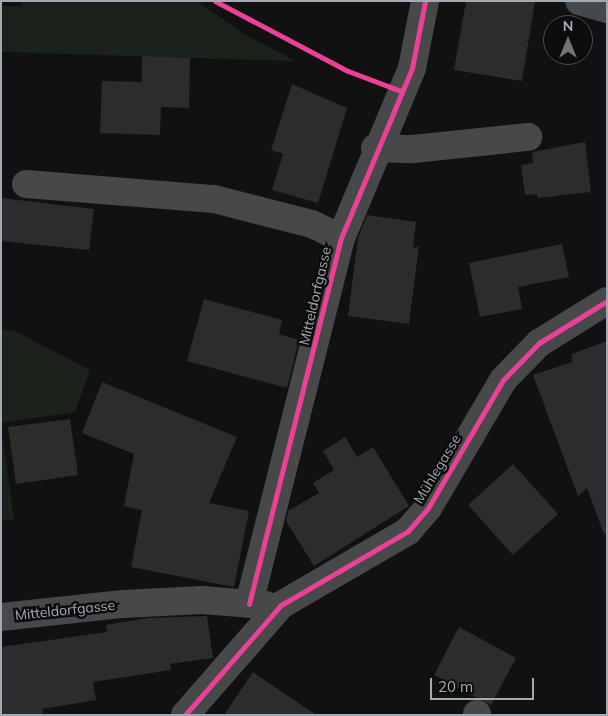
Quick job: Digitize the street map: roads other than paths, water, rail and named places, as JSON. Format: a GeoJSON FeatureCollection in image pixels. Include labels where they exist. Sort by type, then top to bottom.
{"type":"FeatureCollection","features":[{"type":"Feature","properties":{"kind":"street","name":"Mitteldorfgasse"},"geometry":{"type":"LineString","coordinates":[[249,604],[341,238],[375,148],[412,68],[425,1]]}},
{"type":"Feature","properties":{"kind":"street"},"geometry":{"type":"LineString","coordinates":[[579,1],[607,8]]}},
{"type":"Feature","properties":{"kind":"street"},"geometry":{"type":"LineString","coordinates":[[375,148],[413,149],[528,138]]}},
{"type":"Feature","properties":{"kind":"street"},"geometry":{"type":"LineString","coordinates":[[26,184],[214,199],[312,224],[341,238]]}},
{"type":"Feature","properties":{"kind":"street","name":"Mühlegasse"},"geometry":{"type":"LineString","coordinates":[[185,715],[281,605],[408,531],[428,508],[503,380],[539,344],[607,301]]}},
{"type":"Feature","properties":{"kind":"street","name":"Mitteldorfgasse"},"geometry":{"type":"LineString","coordinates":[[1,617],[73,606],[202,600],[281,605]]}}]}
